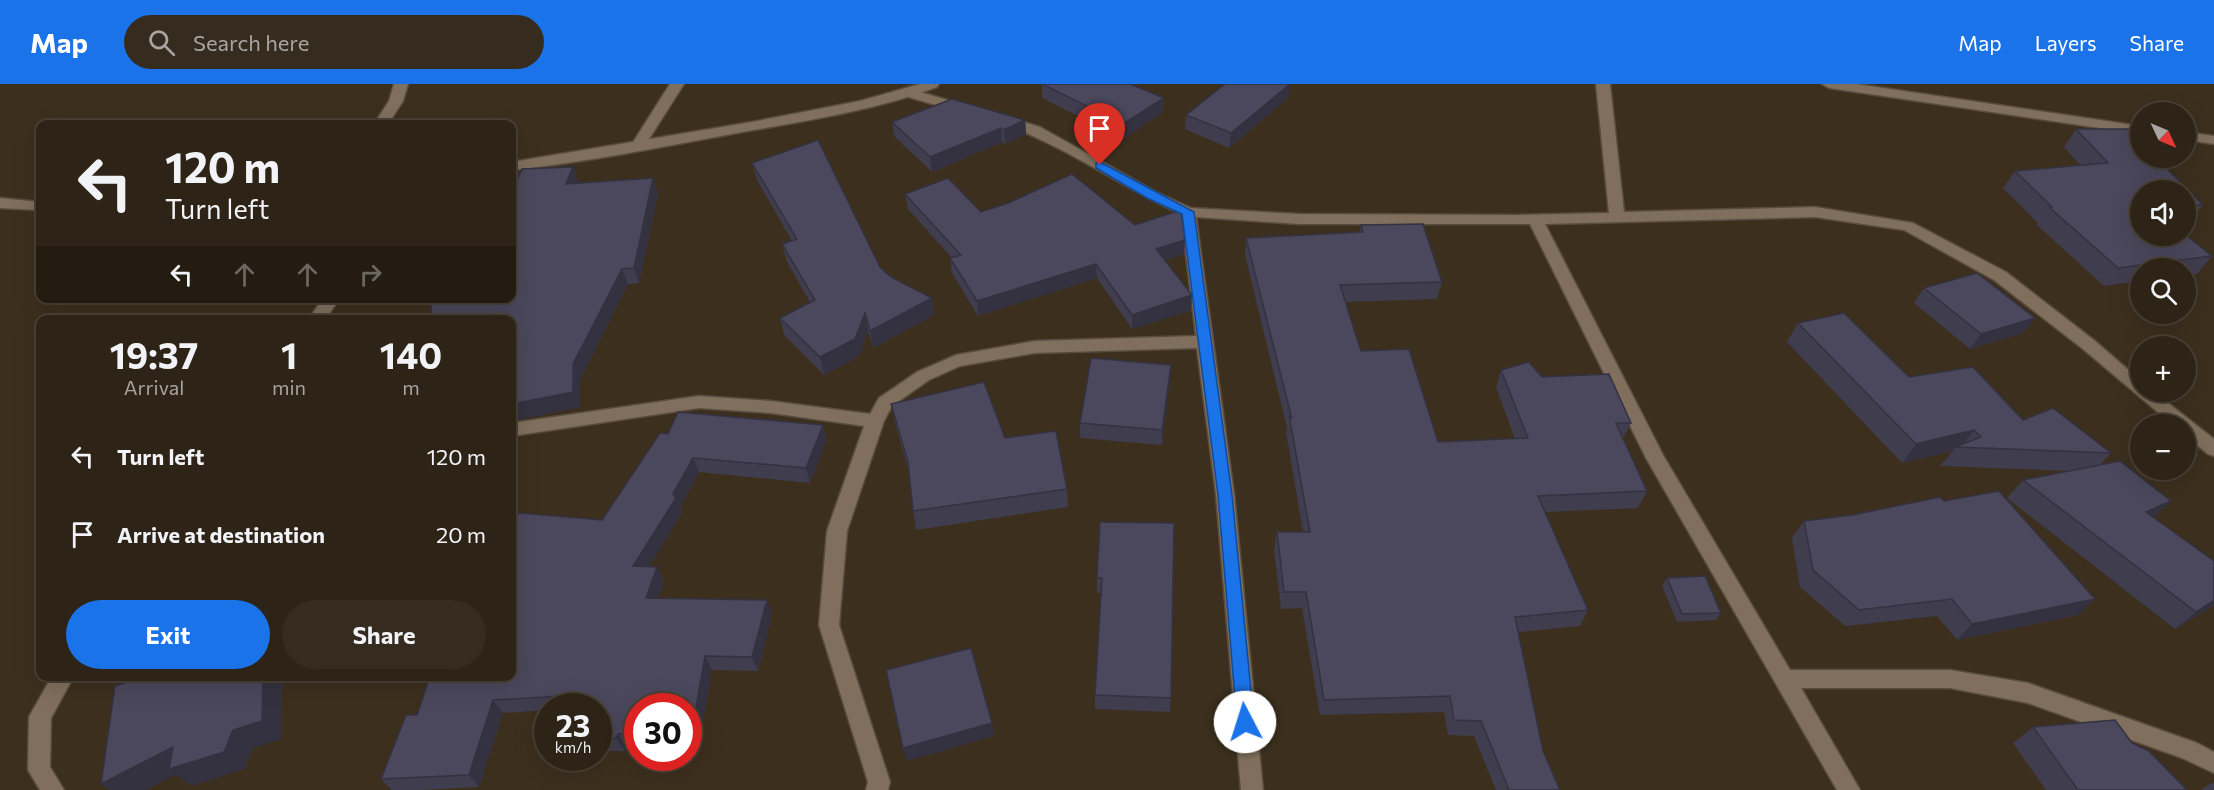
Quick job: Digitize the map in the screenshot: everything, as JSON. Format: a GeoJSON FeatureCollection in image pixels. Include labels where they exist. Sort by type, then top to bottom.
{"type":"FeatureCollection","features":[{"type":"Feature","properties":{"kind":"street"},"geometry":{"type":"LineString","coordinates":[[384,120],[396,101],[401,84]]}},
{"type":"Feature","properties":{"kind":"street"},"geometry":{"type":"LineString","coordinates":[[638,147],[676,84]]}},
{"type":"Feature","properties":{"kind":"street"},"geometry":{"type":"LineString","coordinates":[[516,165],[638,147],[879,102],[932,84]]}},
{"type":"Feature","properties":{"kind":"street"},"geometry":{"type":"LineString","coordinates":[[1603,84],[1617,219]]}},
{"type":"Feature","properties":{"kind":"street"},"geometry":{"type":"LineString","coordinates":[[1829,84],[2130,129]]}},
{"type":"Feature","properties":{"kind":"street"},"geometry":{"type":"LineString","coordinates":[[910,93],[1035,130],[1151,195],[1188,212],[1237,217],[1299,219],[1535,220],[1815,212],[1908,226],[2000,276],[2130,380]]}},
{"type":"Feature","properties":{"kind":"street"},"geometry":{"type":"LineString","coordinates":[[2196,137],[2214,140]]}},
{"type":"Feature","properties":{"kind":"street"},"geometry":{"type":"LineString","coordinates":[[0,203],[36,206]]}},
{"type":"Feature","properties":{"kind":"street"},"geometry":{"type":"LineString","coordinates":[[1188,212],[1225,495],[1252,790]]}},
{"type":"Feature","properties":{"kind":"street"},"geometry":{"type":"LineString","coordinates":[[1535,220],[1655,458],[1849,790]]}},
{"type":"Feature","properties":{"kind":"street"},"geometry":{"type":"LineString","coordinates":[[877,790],[879,782],[829,625],[837,531],[875,420],[885,402],[923,376],[956,361],[1035,347],[1205,342]]}},
{"type":"Feature","properties":{"kind":"street"},"geometry":{"type":"LineString","coordinates":[[516,429],[699,402],[771,407],[875,420]]}},
{"type":"Feature","properties":{"kind":"street"},"geometry":{"type":"LineString","coordinates":[[2156,402],[2170,414]]}},
{"type":"Feature","properties":{"kind":"street"},"geometry":{"type":"LineString","coordinates":[[2196,435],[2214,449]]}},
{"type":"Feature","properties":{"kind":"street"},"geometry":{"type":"LineString","coordinates":[[1784,679],[1950,679],[2028,693],[2189,750],[2214,763]]}},
{"type":"Feature","properties":{"kind":"street"},"geometry":{"type":"LineString","coordinates":[[53,790],[39,770],[40,717],[61,681]]}},
{"type":"Feature","properties":{"kind":"building"},"geometry":{"type":"Polygon","coordinates":[[[1042,84],[1130,84],[1164,98],[1123,124],[1042,84]]]}},
{"type":"Feature","properties":{"kind":"building"},"geometry":{"type":"Polygon","coordinates":[[[1225,84],[1290,84],[1231,133],[1186,115],[1225,84]]]}},
{"type":"Feature","properties":{"kind":"building"},"geometry":{"type":"Polygon","coordinates":[[[952,99],[1025,120],[930,157],[892,122],[952,99]]]}},
{"type":"Feature","properties":{"kind":"building"},"geometry":{"type":"Polygon","coordinates":[[[2076,129],[2128,129],[2130,131],[2130,168],[2166,168],[2178,180],[2130,180],[2130,246],[2196,246],[2196,243],[2212,256],[2130,258],[2130,266],[2118,268],[2049,207],[2052,207],[2015,171],[2108,163],[2076,129]]]}},
{"type":"Feature","properties":{"kind":"building"},"geometry":{"type":"Polygon","coordinates":[[[818,140],[880,267],[891,277],[932,298],[870,331],[865,313],[855,339],[820,357],[780,318],[815,300],[782,244],[797,239],[752,163],[818,140]]]}},
{"type":"Feature","properties":{"kind":"building"},"geometry":{"type":"Polygon","coordinates":[[[573,167],[566,184],[653,178],[634,268],[622,269],[573,364],[573,392],[516,403],[516,315],[431,315],[431,304],[516,303],[516,182],[522,169],[573,167]]]}},
{"type":"Feature","properties":{"kind":"building"},"geometry":{"type":"Polygon","coordinates":[[[1072,174],[1135,225],[1181,210],[1185,240],[1156,249],[1192,295],[1132,315],[1096,264],[977,301],[950,258],[961,255],[905,194],[948,178],[981,212],[1008,203],[1072,174]]]}},
{"type":"Feature","properties":{"kind":"building"},"geometry":{"type":"Polygon","coordinates":[[[2196,198],[2203,205],[2196,205],[2196,198]]]}},
{"type":"Feature","properties":{"kind":"building"},"geometry":{"type":"Polygon","coordinates":[[[1423,224],[1442,282],[1340,285],[1361,351],[1409,349],[1438,442],[1528,438],[1501,370],[1529,362],[1542,377],[1609,374],[1631,423],[1616,423],[1647,491],[1538,496],[1588,610],[1515,617],[1543,751],[1560,790],[1509,790],[1481,721],[1454,720],[1450,696],[1324,700],[1306,592],[1284,592],[1277,532],[1310,532],[1289,415],[1292,419],[1246,238],[1363,232],[1361,225],[1423,224]]]}},
{"type":"Feature","properties":{"kind":"building"},"geometry":{"type":"Polygon","coordinates":[[[1977,273],[2035,318],[1981,334],[1924,288],[1977,273]]]}},
{"type":"Feature","properties":{"kind":"building"},"geometry":{"type":"Polygon","coordinates":[[[1844,313],[1909,377],[1973,367],[2023,420],[2053,408],[2111,453],[1955,447],[1981,437],[1974,430],[1916,444],[1798,323],[1844,313]]]}},
{"type":"Feature","properties":{"kind":"building"},"geometry":{"type":"Polygon","coordinates":[[[1091,358],[1171,365],[1162,430],[1080,423],[1091,358]]]}},
{"type":"Feature","properties":{"kind":"building"},"geometry":{"type":"Polygon","coordinates":[[[984,382],[1005,438],[1056,431],[1067,489],[913,511],[908,462],[891,404],[984,382]]]}},
{"type":"Feature","properties":{"kind":"building"},"geometry":{"type":"Polygon","coordinates":[[[678,412],[823,425],[806,468],[693,458],[673,494],[676,498],[633,566],[657,567],[646,598],[767,600],[752,657],[705,656],[698,693],[624,693],[624,734],[618,734],[616,738],[612,738],[612,693],[534,693],[534,698],[493,700],[469,775],[381,779],[406,715],[417,715],[428,681],[516,681],[516,519],[519,513],[602,520],[660,433],[668,434],[678,412]]]}},
{"type":"Feature","properties":{"kind":"building"},"geometry":{"type":"Polygon","coordinates":[[[2120,461],[2130,469],[2130,480],[2144,480],[2171,501],[2146,512],[2214,561],[2214,600],[2196,612],[2023,480],[2120,461]]]}},
{"type":"Feature","properties":{"kind":"building"},"geometry":{"type":"Polygon","coordinates":[[[1999,491],[2095,599],[1972,624],[1952,599],[1859,610],[1813,570],[1804,521],[1852,515],[1940,497],[1944,501],[1999,491]]]}},
{"type":"Feature","properties":{"kind":"building"},"geometry":{"type":"Polygon","coordinates":[[[1100,522],[1174,523],[1171,698],[1095,695],[1102,578],[1097,578],[1100,522]]]}},
{"type":"Feature","properties":{"kind":"building"},"geometry":{"type":"Polygon","coordinates":[[[1705,576],[1721,613],[1682,614],[1667,578],[1705,576]]]}},
{"type":"Feature","properties":{"kind":"building"},"geometry":{"type":"Polygon","coordinates":[[[971,648],[992,723],[903,748],[886,670],[971,648]]]}},
{"type":"Feature","properties":{"kind":"building"},"geometry":{"type":"Polygon","coordinates":[[[130,681],[263,681],[262,721],[233,730],[224,752],[169,769],[173,747],[101,784],[115,686],[130,681]]]}},
{"type":"Feature","properties":{"kind":"building"},"geometry":{"type":"Polygon","coordinates":[[[2115,720],[2132,743],[2149,751],[2187,790],[2078,790],[2033,727],[2115,720]]]}},
{"type":"Feature","properties":{"kind":"route"},"geometry":{"type":"LineString","coordinates":[[1100,165],[1151,195],[1188,212],[1225,495],[1245,722]]}}]}
